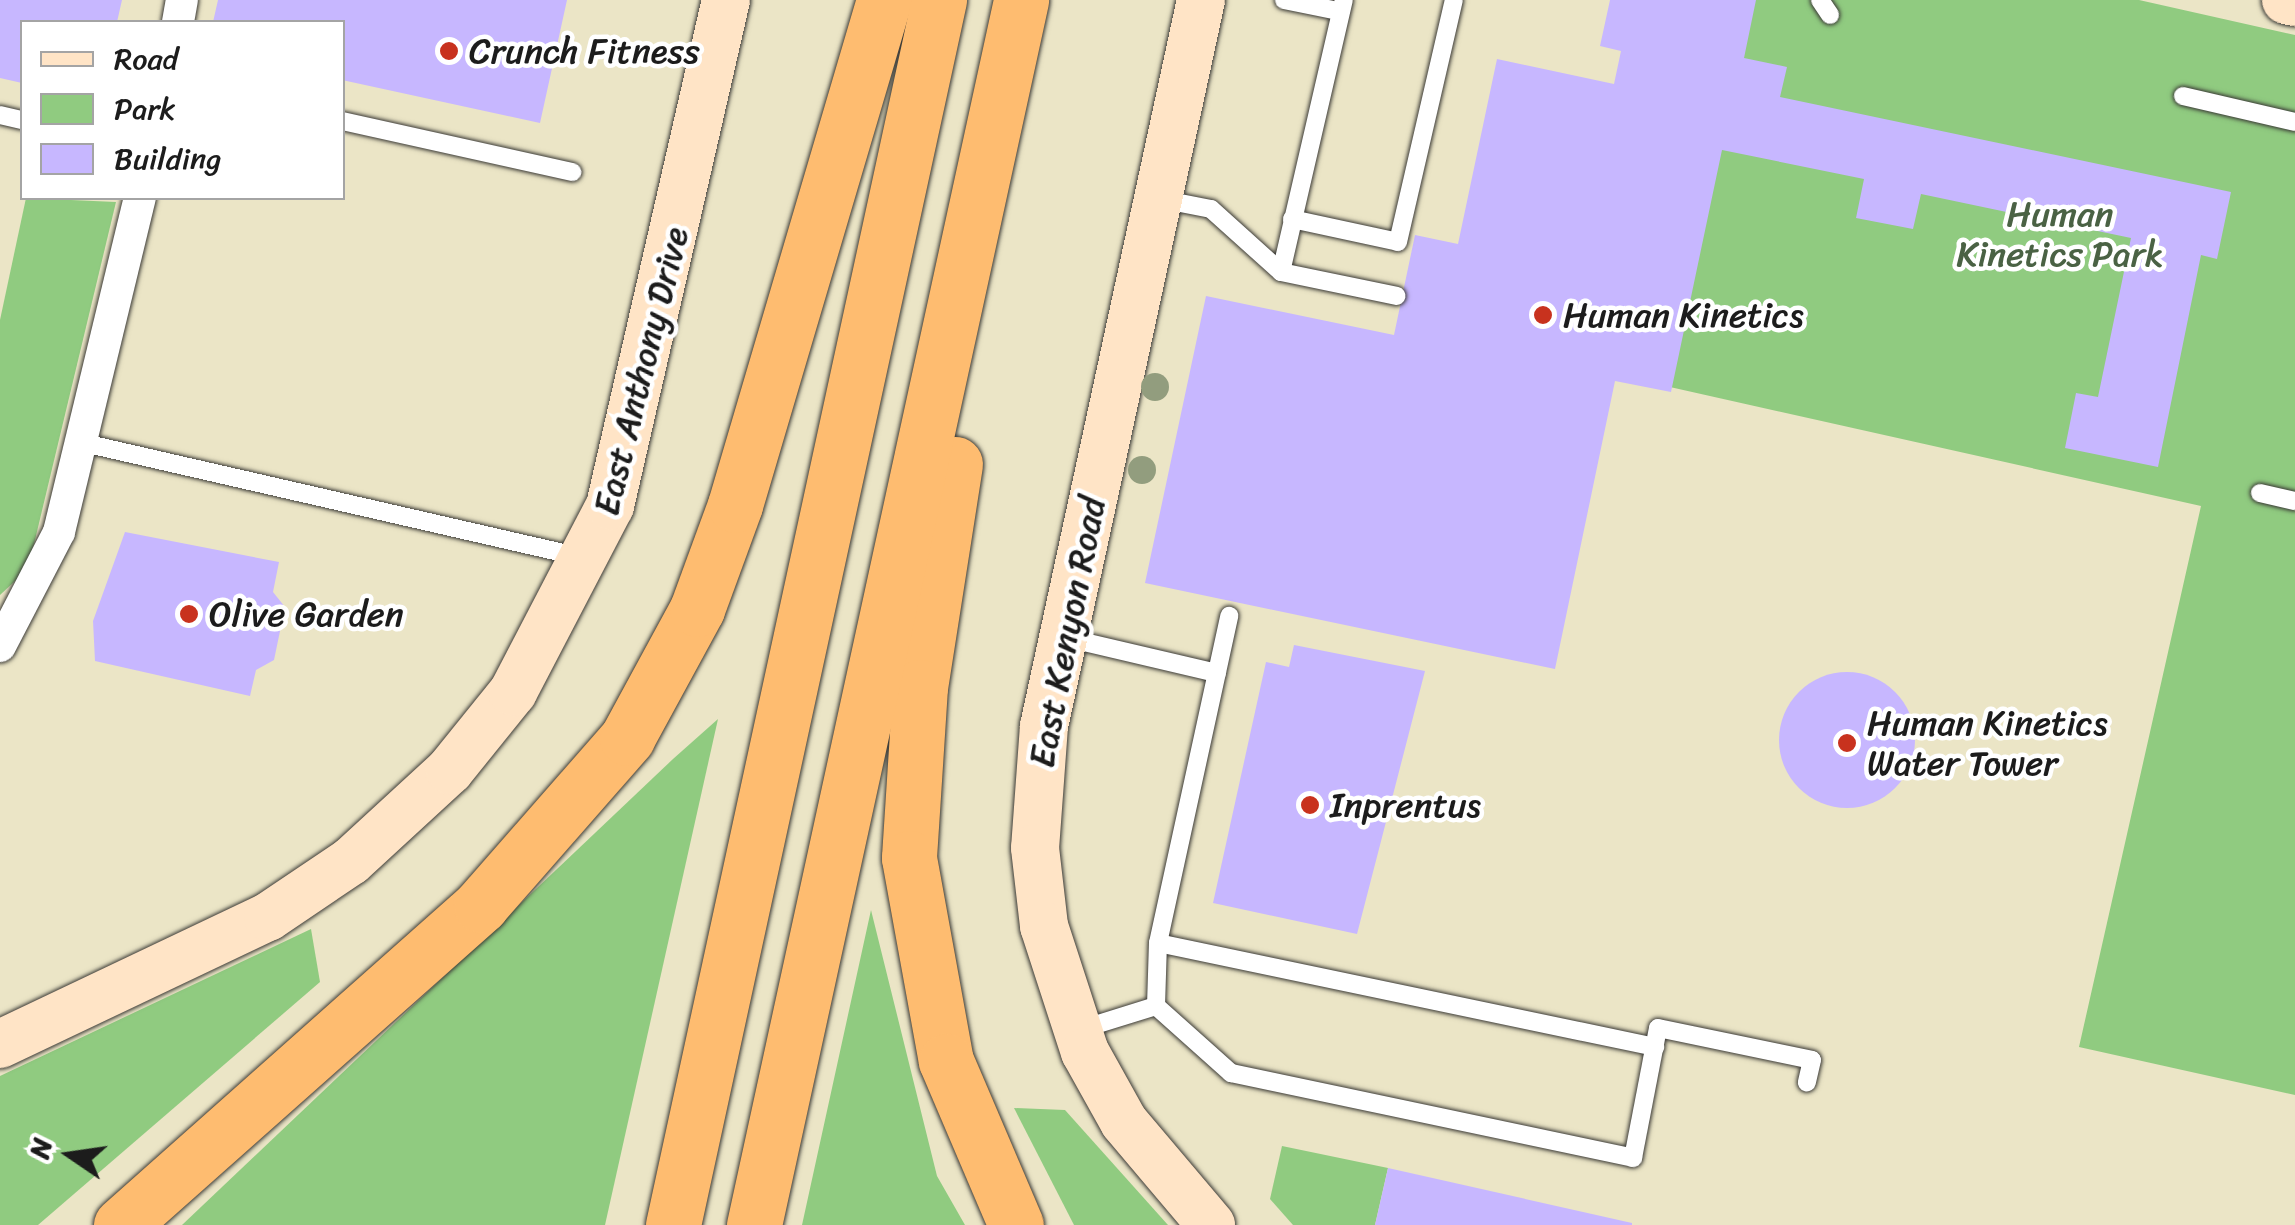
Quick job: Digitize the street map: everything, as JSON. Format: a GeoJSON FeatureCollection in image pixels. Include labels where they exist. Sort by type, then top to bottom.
{"type":"FeatureCollection","features":[{"type":"Feature","properties":{"kind":"highway"},"geometry":{"type":"LineString","coordinates":[[121,1225],[537,852],[647,707],[698,609],[734,505],[884,0]]}},
{"type":"Feature","properties":{"kind":"highway"},"geometry":{"type":"LineString","coordinates":[[673,1225],[940,0]]}},
{"type":"Feature","properties":{"kind":"highway"},"geometry":{"type":"LineString","coordinates":[[754,1225],[1024,0]]}},
{"type":"Feature","properties":{"kind":"highway"},"geometry":{"type":"LineString","coordinates":[[1016,1225],[946,1061],[910,858],[920,686],[1024,0]]}},
{"type":"Feature","properties":{"kind":"street","name":"East Anthony Drive"},"geometry":{"type":"LineString","coordinates":[[0,1044],[268,916],[351,861],[483,732],[590,559],[632,430],[726,0]]}},
{"type":"Feature","properties":{"kind":"street","name":"East Kenyon Road"},"geometry":{"type":"LineString","coordinates":[[1202,0],[1039,758],[1035,848],[1044,926],[1076,1030],[1124,1122],[1211,1225]]}},
{"type":"Feature","properties":{"kind":"street"},"geometry":{"type":"LineString","coordinates":[[2286,0],[2295,2]]}},
{"type":"Feature","properties":{"kind":"street"},"geometry":{"type":"LineString","coordinates":[[0,646],[45,566],[84,443],[140,200]]}},
{"type":"Feature","properties":{"kind":"lane"},"geometry":{"type":"LineString","coordinates":[[1281,272],[1341,6],[1284,0]]}},
{"type":"Feature","properties":{"kind":"lane"},"geometry":{"type":"LineString","coordinates":[[1292,219],[1398,242],[1454,0]]}},
{"type":"Feature","properties":{"kind":"lane"},"geometry":{"type":"LineString","coordinates":[[2183,96],[2295,122]]}},
{"type":"Feature","properties":{"kind":"lane"},"geometry":{"type":"LineString","coordinates":[[345,122],[572,172]]}},
{"type":"Feature","properties":{"kind":"lane"},"geometry":{"type":"LineString","coordinates":[[1158,199],[1211,208],[1281,272],[1396,296]]}},
{"type":"Feature","properties":{"kind":"lane"},"geometry":{"type":"LineString","coordinates":[[84,443],[590,559]]}},
{"type":"Feature","properties":{"kind":"lane"},"geometry":{"type":"LineString","coordinates":[[2260,493],[2295,501]]}},
{"type":"Feature","properties":{"kind":"lane"},"geometry":{"type":"LineString","coordinates":[[1156,1006],[1158,944],[1229,616]]}},
{"type":"Feature","properties":{"kind":"lane"},"geometry":{"type":"LineString","coordinates":[[1063,637],[1217,672]]}},
{"type":"Feature","properties":{"kind":"lane"},"geometry":{"type":"LineString","coordinates":[[1158,944],[1654,1047]]}},
{"type":"Feature","properties":{"kind":"lane"},"geometry":{"type":"LineString","coordinates":[[1076,1030],[1156,1006]]}},
{"type":"Feature","properties":{"kind":"lane"},"geometry":{"type":"LineString","coordinates":[[1156,1006],[1231,1073],[1633,1158],[1658,1028],[1812,1060],[1807,1082]]}},
{"type":"Feature","properties":{"kind":"green space","name":"Human Kinetics Park"},"geometry":{"type":"Polygon","coordinates":[[[1748,0],[2139,0],[2295,35],[2295,1095],[2079,1047],[2201,506],[1661,385],[1748,0]]]}},
{"type":"Feature","properties":{"kind":"green space"},"geometry":{"type":"Polygon","coordinates":[[[26,200],[116,202],[28,569],[0,595],[0,320],[26,200]]]}},
{"type":"Feature","properties":{"kind":"green space"},"geometry":{"type":"Polygon","coordinates":[[[718,719],[605,1225],[182,1225],[673,759],[718,719]]]}},
{"type":"Feature","properties":{"kind":"green space"},"geometry":{"type":"Polygon","coordinates":[[[871,910],[937,1176],[965,1225],[802,1225],[871,910]]]}},
{"type":"Feature","properties":{"kind":"green space"},"geometry":{"type":"Polygon","coordinates":[[[311,929],[320,982],[38,1225],[0,1225],[0,1076],[311,929]]]}},
{"type":"Feature","properties":{"kind":"green space"},"geometry":{"type":"Polygon","coordinates":[[[1014,1108],[1065,1110],[1168,1225],[1074,1225],[1014,1108]]]}},
{"type":"Feature","properties":{"kind":"green space"},"geometry":{"type":"Polygon","coordinates":[[[1282,1146],[1388,1168],[1375,1225],[1293,1225],[1270,1199],[1282,1146]]]}},
{"type":"Feature","properties":{"kind":"building"},"geometry":{"type":"Polygon","coordinates":[[[0,0],[122,0],[117,20],[20,20],[20,83],[0,78],[0,0]]]}},
{"type":"Feature","properties":{"kind":"building","name":"Crunch Fitness"},"geometry":{"type":"Polygon","coordinates":[[[218,0],[567,0],[540,123],[345,81],[345,20],[213,20],[218,0]]]}},
{"type":"Feature","properties":{"kind":"building","name":"Human Kinetics"},"geometry":{"type":"Polygon","coordinates":[[[1610,0],[1756,0],[1744,58],[1787,67],[1780,97],[2231,192],[2217,259],[2201,255],[2158,467],[2065,448],[2076,393],[2098,397],[2131,238],[1921,194],[1913,229],[1856,218],[1864,179],[1722,150],[1671,392],[1615,381],[1555,669],[1145,583],[1206,296],[1394,335],[1415,235],[1458,244],[1497,59],[1614,84],[1621,51],[1600,46],[1610,0]]]}},
{"type":"Feature","properties":{"kind":"building","name":"Olive Garden"},"geometry":{"type":"Polygon","coordinates":[[[125,532],[279,562],[273,592],[285,607],[274,660],[256,670],[250,696],[95,661],[93,621],[125,532]]]}},
{"type":"Feature","properties":{"kind":"building","name":"Inprentus"},"geometry":{"type":"Polygon","coordinates":[[[1294,645],[1425,671],[1357,934],[1213,903],[1266,662],[1289,667],[1294,645]]]}},
{"type":"Feature","properties":{"kind":"building","name":"Human Kinetics Water Tower"},"geometry":{"type":"Polygon","coordinates":[[[1847,672],[1873,677],[1895,692],[1910,714],[1915,740],[1910,766],[1895,788],[1873,803],[1847,808],[1821,803],[1799,788],[1784,766],[1779,740],[1784,714],[1799,692],[1821,677],[1847,672]]]}},
{"type":"Feature","properties":{"kind":"building"},"geometry":{"type":"Polygon","coordinates":[[[1388,1168],[1632,1223],[1632,1225],[1375,1225],[1388,1168]]]}},
{"type":"Feature","properties":{"kind":"place","name":"Crunch Fitness"},"geometry":{"type":"Point","coordinates":[449,51]}},
{"type":"Feature","properties":{"kind":"place","name":"Human Kinetics"},"geometry":{"type":"Point","coordinates":[1543,315]}},
{"type":"Feature","properties":{"kind":"place","name":"Olive Garden"},"geometry":{"type":"Point","coordinates":[189,614]}},
{"type":"Feature","properties":{"kind":"place","name":"Human Kinetics Water Tower"},"geometry":{"type":"Point","coordinates":[1847,743]}},
{"type":"Feature","properties":{"kind":"place","name":"Inprentus"},"geometry":{"type":"Point","coordinates":[1310,805]}}]}
